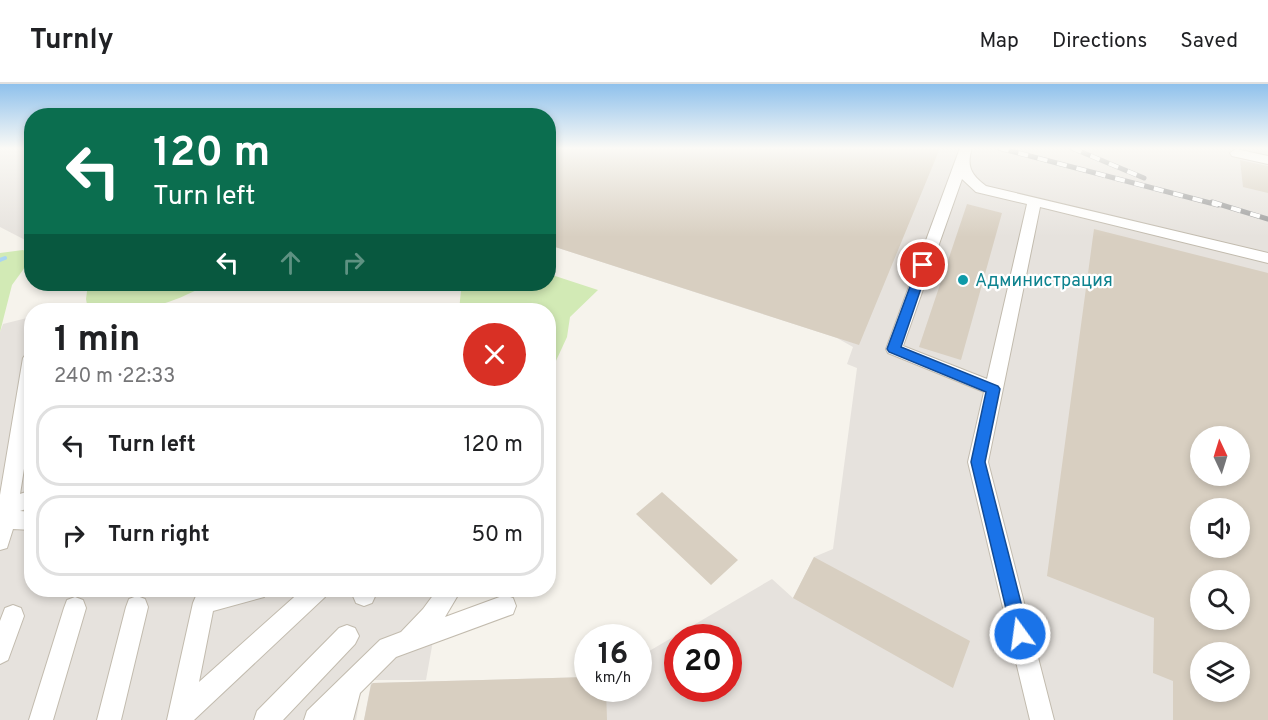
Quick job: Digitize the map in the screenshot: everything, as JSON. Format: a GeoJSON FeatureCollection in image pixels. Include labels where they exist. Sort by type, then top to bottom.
{"type":"FeatureCollection","features":[{"type":"Feature","properties":{"kind":"lane"},"geometry":{"type":"LineString","coordinates":[[955,178],[894,349],[994,389]]}},
{"type":"Feature","properties":{"kind":"lane"},"geometry":{"type":"LineString","coordinates":[[966,178],[981,189],[1268,258]]}},
{"type":"Feature","properties":{"kind":"lane"},"geometry":{"type":"LineString","coordinates":[[1035,202],[978,462],[1042,720]]}},
{"type":"Feature","properties":{"kind":"lane"},"geometry":{"type":"LineString","coordinates":[[0,541],[24,406]]}},
{"type":"Feature","properties":{"kind":"lane"},"geometry":{"type":"LineString","coordinates":[[6,513],[24,503]]}},
{"type":"Feature","properties":{"kind":"lane"},"geometry":{"type":"LineString","coordinates":[[6,513],[24,519]]}},
{"type":"Feature","properties":{"kind":"lane"},"geometry":{"type":"LineString","coordinates":[[179,718],[204,603],[228,597]]}},
{"type":"Feature","properties":{"kind":"lane"},"geometry":{"type":"LineString","coordinates":[[179,718],[309,597]]}},
{"type":"Feature","properties":{"kind":"lane"},"geometry":{"type":"LineString","coordinates":[[405,641],[431,616],[445,597]]}},
{"type":"Feature","properties":{"kind":"lane"},"geometry":{"type":"LineString","coordinates":[[316,720],[388,648],[505,606]]}},
{"type":"Feature","properties":{"kind":"lane"},"geometry":{"type":"LineString","coordinates":[[109,720],[137,607]]}},
{"type":"Feature","properties":{"kind":"lane"},"geometry":{"type":"LineString","coordinates":[[41,720],[75,608]]}},
{"type":"Feature","properties":{"kind":"lane"},"geometry":{"type":"LineString","coordinates":[[0,652],[13,616]]}},
{"type":"Feature","properties":{"kind":"lane"},"geometry":{"type":"LineString","coordinates":[[266,720],[347,636]]}},
{"type":"Feature","properties":{"kind":"lane"},"geometry":{"type":"LineString","coordinates":[[341,720],[349,687]]}},
{"type":"Feature","properties":{"kind":"shaded area"},"geometry":{"type":"Polygon","coordinates":[[[0,178],[24,178],[24,239],[0,227],[0,178]]]}},
{"type":"Feature","properties":{"kind":"shaded area"},"geometry":{"type":"Polygon","coordinates":[[[556,178],[1268,178],[1268,720],[364,720],[371,683],[574,677],[574,702],[652,702],[652,649],[664,642],[664,702],[742,702],[742,624],[695,624],[772,579],[793,598],[814,557],[833,549],[857,368],[847,364],[853,347],[837,338],[556,247],[556,178]]]}},
{"type":"Feature","properties":{"kind":"shaded area"},"geometry":{"type":"Polygon","coordinates":[[[24,319],[24,597],[441,597],[426,680],[363,680],[356,720],[0,720],[0,332],[3,324],[24,319]]]}},
{"type":"Feature","properties":{"kind":"green space"},"geometry":{"type":"Polygon","coordinates":[[[24,251],[24,269],[12,285],[0,332],[0,253],[24,251]]]}},
{"type":"Feature","properties":{"kind":"green space"},"geometry":{"type":"Polygon","coordinates":[[[556,276],[598,290],[570,317],[567,337],[556,361],[556,303],[460,303],[461,291],[556,291],[556,276]]]}},
{"type":"Feature","properties":{"kind":"green space"},"geometry":{"type":"Polygon","coordinates":[[[87,291],[194,291],[164,303],[87,303],[87,291]]]}},
{"type":"Feature","properties":{"kind":"building"},"geometry":{"type":"Polygon","coordinates":[[[556,178],[928,178],[859,345],[556,247],[556,178]]]}},
{"type":"Feature","properties":{"kind":"building"},"geometry":{"type":"Polygon","coordinates":[[[1242,178],[1268,178],[1268,193],[1243,187],[1242,178]]]}},
{"type":"Feature","properties":{"kind":"building","name":"Администрация"},"geometry":{"type":"Polygon","coordinates":[[[967,204],[1002,213],[961,360],[919,347],[967,204]]]}},
{"type":"Feature","properties":{"kind":"building"},"geometry":{"type":"Polygon","coordinates":[[[1094,229],[1268,273],[1268,720],[1173,720],[1173,681],[1153,673],[1154,618],[1047,576],[1094,229]]]}},
{"type":"Feature","properties":{"kind":"building"},"geometry":{"type":"Polygon","coordinates":[[[662,492],[738,560],[711,585],[636,514],[662,492]]]}},
{"type":"Feature","properties":{"kind":"building"},"geometry":{"type":"Polygon","coordinates":[[[814,557],[970,641],[953,688],[793,598],[814,557]]]}},
{"type":"Feature","properties":{"kind":"building"},"geometry":{"type":"Polygon","coordinates":[[[574,677],[574,702],[606,702],[607,720],[364,720],[373,683],[574,677]]]}},
{"type":"Feature","properties":{"kind":"waterway"},"geometry":{"type":"LineString","coordinates":[[0,260],[5,258]]}},
{"type":"Feature","properties":{"kind":"railway"},"geometry":{"type":"LineString","coordinates":[[1113,178],[1218,205]]}},
{"type":"Feature","properties":{"kind":"railway"},"geometry":{"type":"LineString","coordinates":[[1212,202],[1268,219]]}},
{"type":"Feature","properties":{"kind":"place","name":"Администрация"},"geometry":{"type":"Point","coordinates":[963,280]}},
{"type":"Feature","properties":{"kind":"route"},"geometry":{"type":"LineString","coordinates":[[923,265],[894,349],[994,389],[978,462],[1020,634]]}}]}
